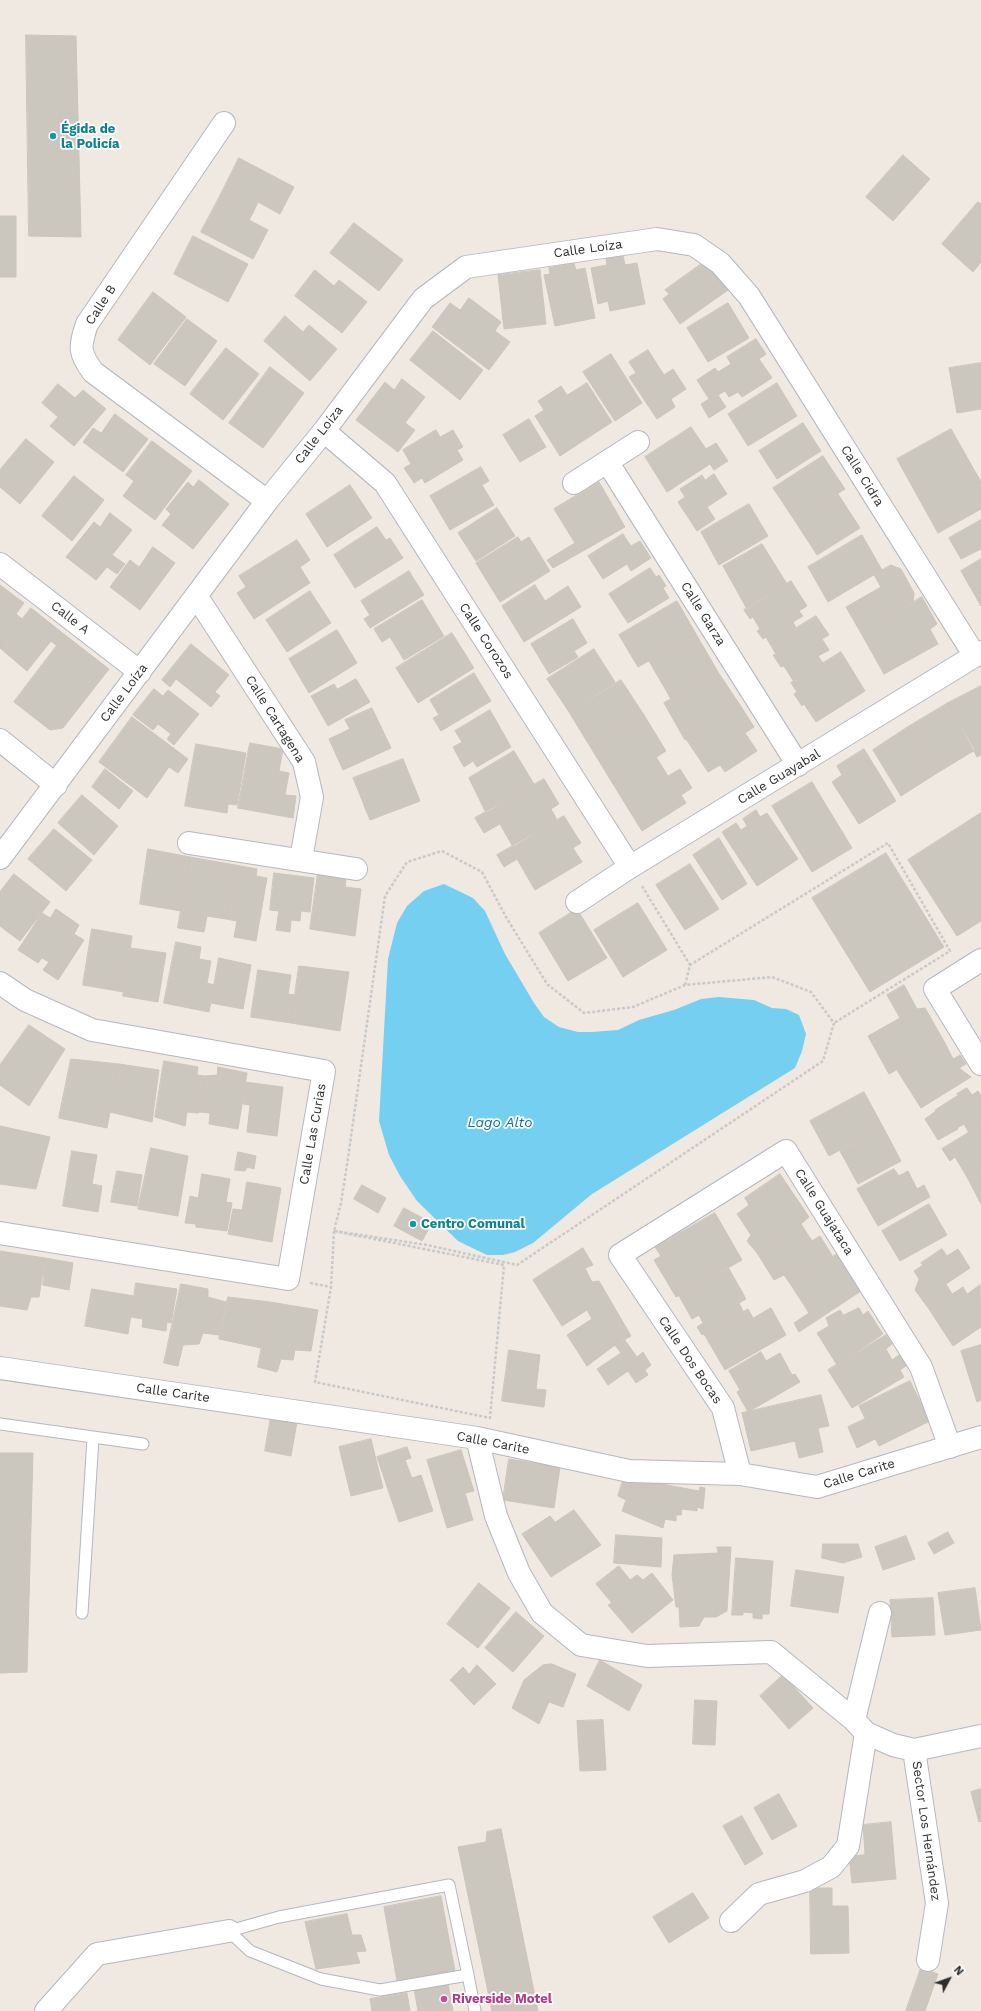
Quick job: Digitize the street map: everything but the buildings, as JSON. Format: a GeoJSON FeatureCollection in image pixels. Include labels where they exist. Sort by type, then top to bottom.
{"type":"FeatureCollection","features":[{"type":"Feature","properties":{"kind":"street","name":"Calle B"},"geometry":{"type":"LineString","coordinates":[[224,123],[87,324],[82,340],[82,357],[93,372],[267,501]]}},
{"type":"Feature","properties":{"kind":"street","name":"Calle Loíza"},"geometry":{"type":"LineString","coordinates":[[0,858],[197,597],[267,501],[324,430],[423,300],[466,267],[657,240],[694,245],[720,263],[749,296]]}},
{"type":"Feature","properties":{"kind":"street","name":"Calle Cidra"},"geometry":{"type":"LineString","coordinates":[[749,296],[978,654]]}},
{"type":"Feature","properties":{"kind":"street","name":"Calle Corozos"},"geometry":{"type":"LineString","coordinates":[[324,430],[385,483],[630,867]]}},
{"type":"Feature","properties":{"kind":"street"},"geometry":{"type":"LineString","coordinates":[[574,483],[638,442]]}},
{"type":"Feature","properties":{"kind":"street","name":"Calle Garza"},"geometry":{"type":"LineString","coordinates":[[608,462],[798,765]]}},
{"type":"Feature","properties":{"kind":"street","name":"Calle A"},"geometry":{"type":"LineString","coordinates":[[0,564],[140,672]]}},
{"type":"Feature","properties":{"kind":"street","name":"Calle Cartagena"},"geometry":{"type":"LineString","coordinates":[[197,597],[304,762],[312,797],[301,859]]}},
{"type":"Feature","properties":{"kind":"street","name":"Calle Guayabal"},"geometry":{"type":"LineString","coordinates":[[577,902],[630,867],[978,654]]}},
{"type":"Feature","properties":{"kind":"street"},"geometry":{"type":"LineString","coordinates":[[0,740],[56,785]]}},
{"type":"Feature","properties":{"kind":"street"},"geometry":{"type":"LineString","coordinates":[[189,843],[301,859],[356,869]]}},
{"type":"Feature","properties":{"kind":"street"},"geometry":{"type":"LineString","coordinates":[[981,960],[935,989],[981,1064]]}},
{"type":"Feature","properties":{"kind":"street","name":"Calle Las Curias"},"geometry":{"type":"LineString","coordinates":[[0,983],[25,1000],[92,1030],[324,1071],[288,1279],[0,1233]]}},
{"type":"Feature","properties":{"kind":"street","name":"Calle Guajataca"},"geometry":{"type":"LineString","coordinates":[[620,1255],[786,1151],[921,1367],[950,1447]]}},
{"type":"Feature","properties":{"kind":"street","name":"Calle Dos Bocas"},"geometry":{"type":"LineString","coordinates":[[620,1255],[723,1408],[740,1474]]}},
{"type":"Feature","properties":{"kind":"street","name":"Calle Carite"},"geometry":{"type":"LineString","coordinates":[[0,1368],[477,1438],[629,1471],[740,1474],[817,1487],[981,1437]]}},
{"type":"Feature","properties":{"kind":"street","name":"Sector Los Hernández"},"geometry":{"type":"LineString","coordinates":[[477,1438],[496,1516],[520,1573],[542,1613],[581,1645],[647,1656],[771,1652],[860,1726],[893,1745],[914,1750],[981,1736]]}},
{"type":"Feature","properties":{"kind":"street"},"geometry":{"type":"LineString","coordinates":[[731,1921],[759,1894],[805,1881],[831,1867],[848,1846],[860,1726],[880,1613]]}},
{"type":"Feature","properties":{"kind":"street","name":"Sector Los Hernández"},"geometry":{"type":"LineString","coordinates":[[914,1750],[937,1903],[928,1960]]}},
{"type":"Feature","properties":{"kind":"street"},"geometry":{"type":"LineString","coordinates":[[46,2011],[97,1954],[229,1931]]}},
{"type":"Feature","properties":{"kind":"lane"},"geometry":{"type":"LineString","coordinates":[[0,1424],[143,1444]]}},
{"type":"Feature","properties":{"kind":"lane"},"geometry":{"type":"LineString","coordinates":[[82,1613],[93,1438]]}},
{"type":"Feature","properties":{"kind":"lane"},"geometry":{"type":"LineString","coordinates":[[229,1931],[279,1917],[449,1884],[475,2011]]}},
{"type":"Feature","properties":{"kind":"lane"},"geometry":{"type":"LineString","coordinates":[[229,1931],[250,1951],[321,1979],[380,1990],[468,1975]]}},
{"type":"Feature","properties":{"kind":"path"},"geometry":{"type":"LineString","coordinates":[[334,1231],[427,1245],[517,1264],[823,1061],[834,1022],[950,951],[888,843],[690,965],[685,985]]}},
{"type":"Feature","properties":{"kind":"path"},"geometry":{"type":"LineString","coordinates":[[334,1231],[504,1265],[490,1418],[315,1382],[331,1287],[334,1231],[341,1203],[347,1165],[384,896],[408,862],[442,851],[482,872],[506,917],[547,984],[584,1013],[633,1007],[685,985],[772,977],[811,992],[834,1022]]}},
{"type":"Feature","properties":{"kind":"path"},"geometry":{"type":"LineString","coordinates":[[630,867],[690,965]]}},
{"type":"Feature","properties":{"kind":"water","name":"Lago Alto"},"geometry":{"type":"Polygon","coordinates":[[[444,884],[473,898],[485,911],[505,954],[534,1003],[544,1017],[559,1027],[578,1032],[618,1030],[639,1020],[674,1010],[701,999],[719,997],[754,1000],[772,1008],[786,1009],[799,1015],[806,1034],[802,1051],[795,1068],[592,1194],[533,1243],[515,1252],[503,1255],[487,1255],[458,1241],[417,1201],[400,1176],[389,1155],[379,1121],[388,959],[397,923],[407,906],[424,891],[444,884]]]}},
{"type":"Feature","properties":{"kind":"place","name":"Égida de la Policía"},"geometry":{"type":"Point","coordinates":[53,136]}},
{"type":"Feature","properties":{"kind":"place","name":"Centro Comunal"},"geometry":{"type":"Point","coordinates":[413,1224]}},
{"type":"Feature","properties":{"kind":"place","name":"Riverside Motel"},"geometry":{"type":"Point","coordinates":[444,1999]}}]}
